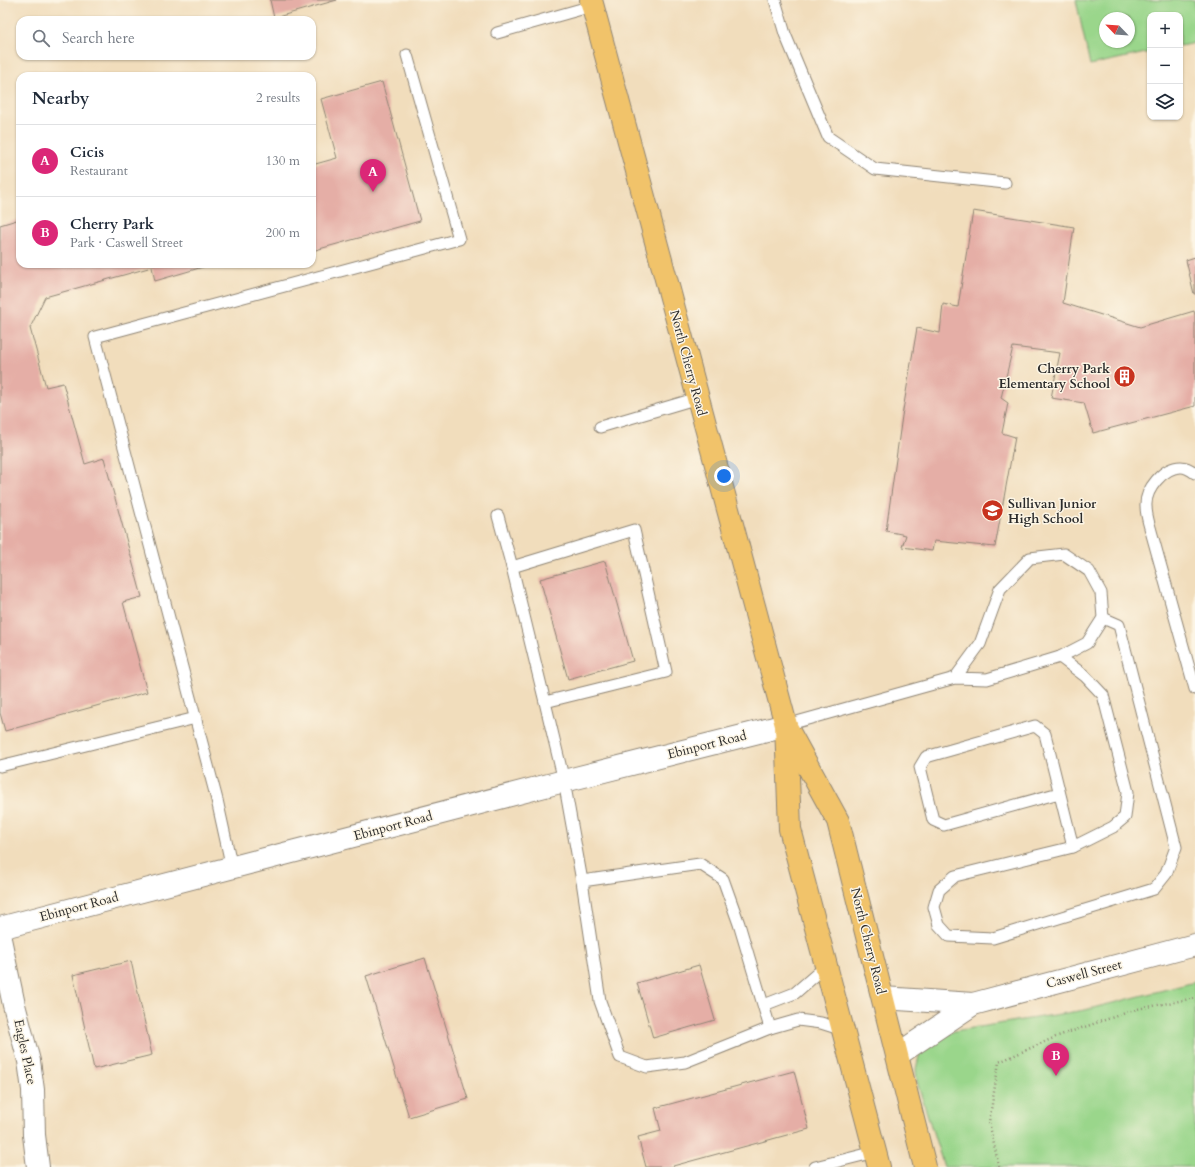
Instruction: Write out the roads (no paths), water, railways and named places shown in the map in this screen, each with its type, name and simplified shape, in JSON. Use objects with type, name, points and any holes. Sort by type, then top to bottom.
[{"type":"main road","name":"North Cherry Road","points":[[592,3],[786,725],[790,829],[877,1160]]},
{"type":"main road","name":"North Cherry Road","points":[[786,725],[838,821],[925,1167]]},
{"type":"street","name":"Ebinport Road","points":[[0,928],[564,781],[786,725]]},
{"type":"street","name":"Eagles Place","points":[[0,939],[14,1005],[29,1061],[33,1090],[34,1135],[38,1167]]},
{"type":"street","name":"Caswell Street","points":[[883,998],[973,1004],[1195,945]]},
{"type":"street","name":"Caswell Street","points":[[897,1055],[973,1004]]},
{"type":"lane","points":[[775,0],[785,34],[828,137],[874,169],[1005,183]]},
{"type":"lane","points":[[497,33],[592,3]]},
{"type":"lane","points":[[232,868],[217,800],[196,718],[95,337],[459,239],[407,56]]},
{"type":"lane","points":[[600,427],[698,398]]},
{"type":"lane","points":[[1195,473],[1182,466],[1171,469],[1154,482],[1148,494],[1146,506],[1150,531],[1195,687]]},
{"type":"lane","points":[[498,516],[512,567],[564,781],[582,881],[600,1001],[620,1057],[647,1067],[685,1062],[770,1028],[798,1020],[821,1023],[843,1030]]},
{"type":"lane","points":[[512,567],[634,530],[666,672],[545,702]]},
{"type":"lane","points":[[786,725],[955,678],[987,679],[1060,657],[1087,643],[1103,618],[1101,593],[1089,571],[1064,554],[1030,558],[1000,589],[980,644],[955,678]]},
{"type":"lane","points":[[1060,657],[1085,676],[1103,695],[1128,792],[1125,817],[1114,827],[1073,847],[956,876],[939,890],[934,907],[939,925],[949,936],[993,938],[1154,889],[1166,874],[1176,847],[1120,625],[1103,618]]},
{"type":"lane","points":[[0,766],[196,718]]},
{"type":"lane","points":[[1059,793],[944,825],[933,820],[920,767],[926,757],[1035,726],[1045,734],[1073,847]]},
{"type":"lane","points":[[582,881],[700,864],[723,879],[739,924],[770,1028]]},
{"type":"lane","points":[[764,1005],[795,993],[826,966]]},
{"type":"lane","points":[[818,1167],[877,1160]]},
{"type":"place","name":"Cicis","points":[[373,192]]},
{"type":"place","name":"Cherry Park Elementary School","points":[[1125,376]]},
{"type":"place","name":"Sullivan Junior High School","points":[[992,511]]},
{"type":"place","name":"Cherry Park","points":[[1056,1076]]}]
